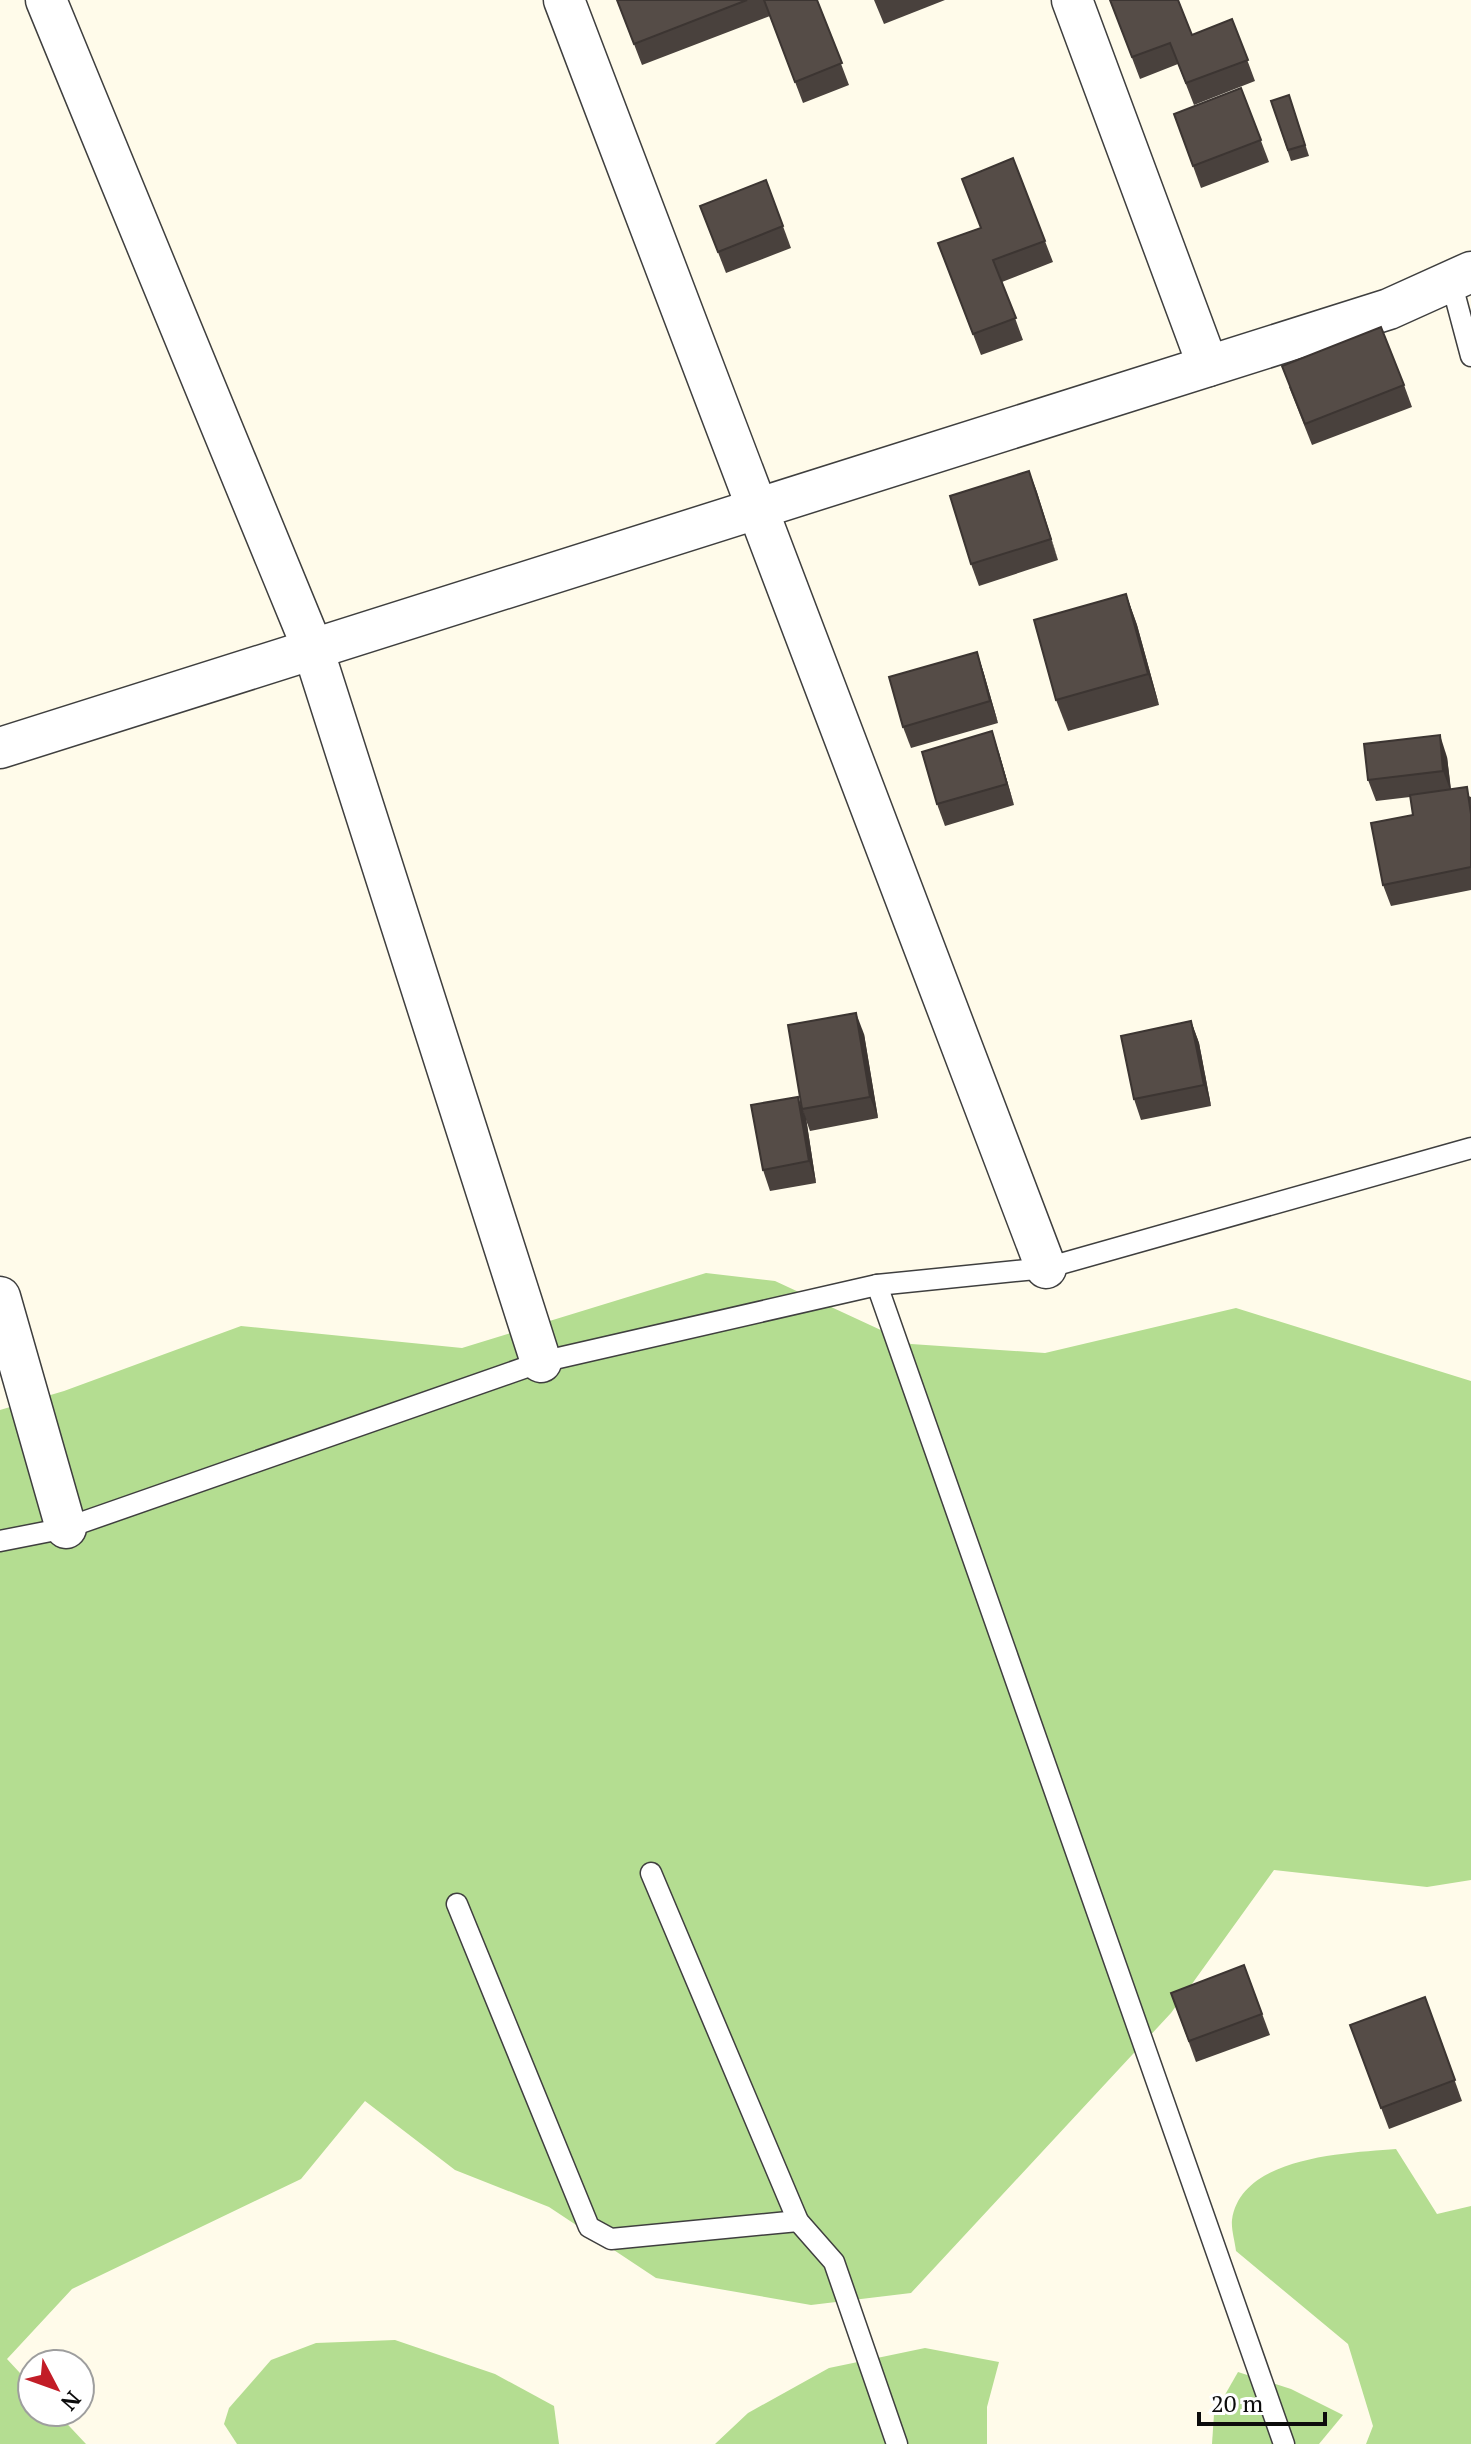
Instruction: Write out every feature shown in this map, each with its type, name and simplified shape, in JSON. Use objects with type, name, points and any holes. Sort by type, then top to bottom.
[{"type":"street","points":[[46,0],[313,649],[541,1362]]},
{"type":"street","points":[[564,0],[1046,1268]]},
{"type":"street","points":[[1072,0],[1208,366]]},
{"type":"street","points":[[0,748],[1389,309],[1461,276]]},
{"type":"street","points":[[0,1297],[66,1528]]},
{"type":"lane","points":[[1461,276],[1471,356]]},
{"type":"lane","points":[[0,1541],[66,1528],[541,1362],[877,1285],[1046,1268],[1471,1148]]},
{"type":"lane","points":[[877,1285],[1284,2444]]},
{"type":"lane","points":[[651,1873],[798,2221],[834,2262],[897,2444]]},
{"type":"lane","points":[[457,1904],[589,2227],[611,2239],[798,2221]]},
{"type":"green space","points":[[706,1273],[775,1281],[911,1344],[1045,1353],[1236,1308],[1471,1381],[1471,1880],[1427,1887],[1274,1870],[1171,2013],[911,2293],[811,2305],[656,2278],[549,2207],[455,2170],[365,2101],[301,2179],[72,2289],[7,2359],[16,2369],[16,2428],[71,2428],[86,2444],[0,2444],[0,1410],[64,1391],[241,1326],[462,1348]]},
{"type":"green space","points":[[1396,2149],[1437,2214],[1471,2206],[1471,2444],[1366,2444],[1373,2426],[1348,2344],[1236,2251],[1232,2220],[1240,2199],[1255,2182],[1275,2170],[1299,2162],[1325,2156]]},
{"type":"green space","points":[[395,2340],[495,2374],[554,2406],[559,2444],[237,2444],[224,2424],[229,2408],[271,2360],[316,2343]]},
{"type":"green space","points":[[925,2348],[999,2362],[987,2407],[987,2444],[715,2444],[748,2413],[829,2368]]},
{"type":"green space","points":[[1238,2372],[1291,2389],[1343,2415],[1319,2444],[1212,2444],[1214,2414]]},
{"type":"building","points":[[617,0],[747,0],[634,44]]},
{"type":"building","points":[[764,0],[817,0],[842,63],[795,82]]},
{"type":"building","points":[[1110,0],[1178,0],[1192,35],[1232,19],[1248,60],[1186,83],[1170,43],[1132,57]]},
{"type":"building","points":[[1241,88],[1261,140],[1193,166],[1174,114]]},
{"type":"building","points":[[1289,95],[1305,145],[1288,150],[1271,101]]},
{"type":"building","points":[[1013,158],[1045,241],[993,260],[1016,318],[973,334],[938,243],[981,228],[962,179]]},
{"type":"building","points":[[766,180],[783,226],[718,252],[700,206]]},
{"type":"building","points":[[1381,327],[1404,385],[1305,424],[1282,366]]},
{"type":"building","points":[[1029,471],[1051,539],[971,564],[950,496]]},
{"type":"building","points":[[1126,594],[1148,674],[1056,700],[1034,620]]},
{"type":"building","points":[[977,652],[990,701],[903,727],[889,677]]},
{"type":"building","points":[[992,731],[1007,784],[937,804],[922,752]]},
{"type":"building","points":[[1440,735],[1443,771],[1368,780],[1364,744]]},
{"type":"building","points":[[1467,787],[1471,814],[1471,867],[1383,885],[1371,823],[1413,815],[1410,795]]},
{"type":"building","points":[[856,1013],[870,1097],[802,1109],[788,1025]]},
{"type":"building","points":[[1191,1021],[1204,1085],[1134,1099],[1121,1036]]},
{"type":"building","points":[[798,1097],[809,1161],[763,1170],[751,1105]]},
{"type":"building","points":[[1244,1965],[1262,2014],[1189,2041],[1171,1993]]},
{"type":"building","points":[[1425,1997],[1455,2080],[1381,2108],[1350,2025]]}]
